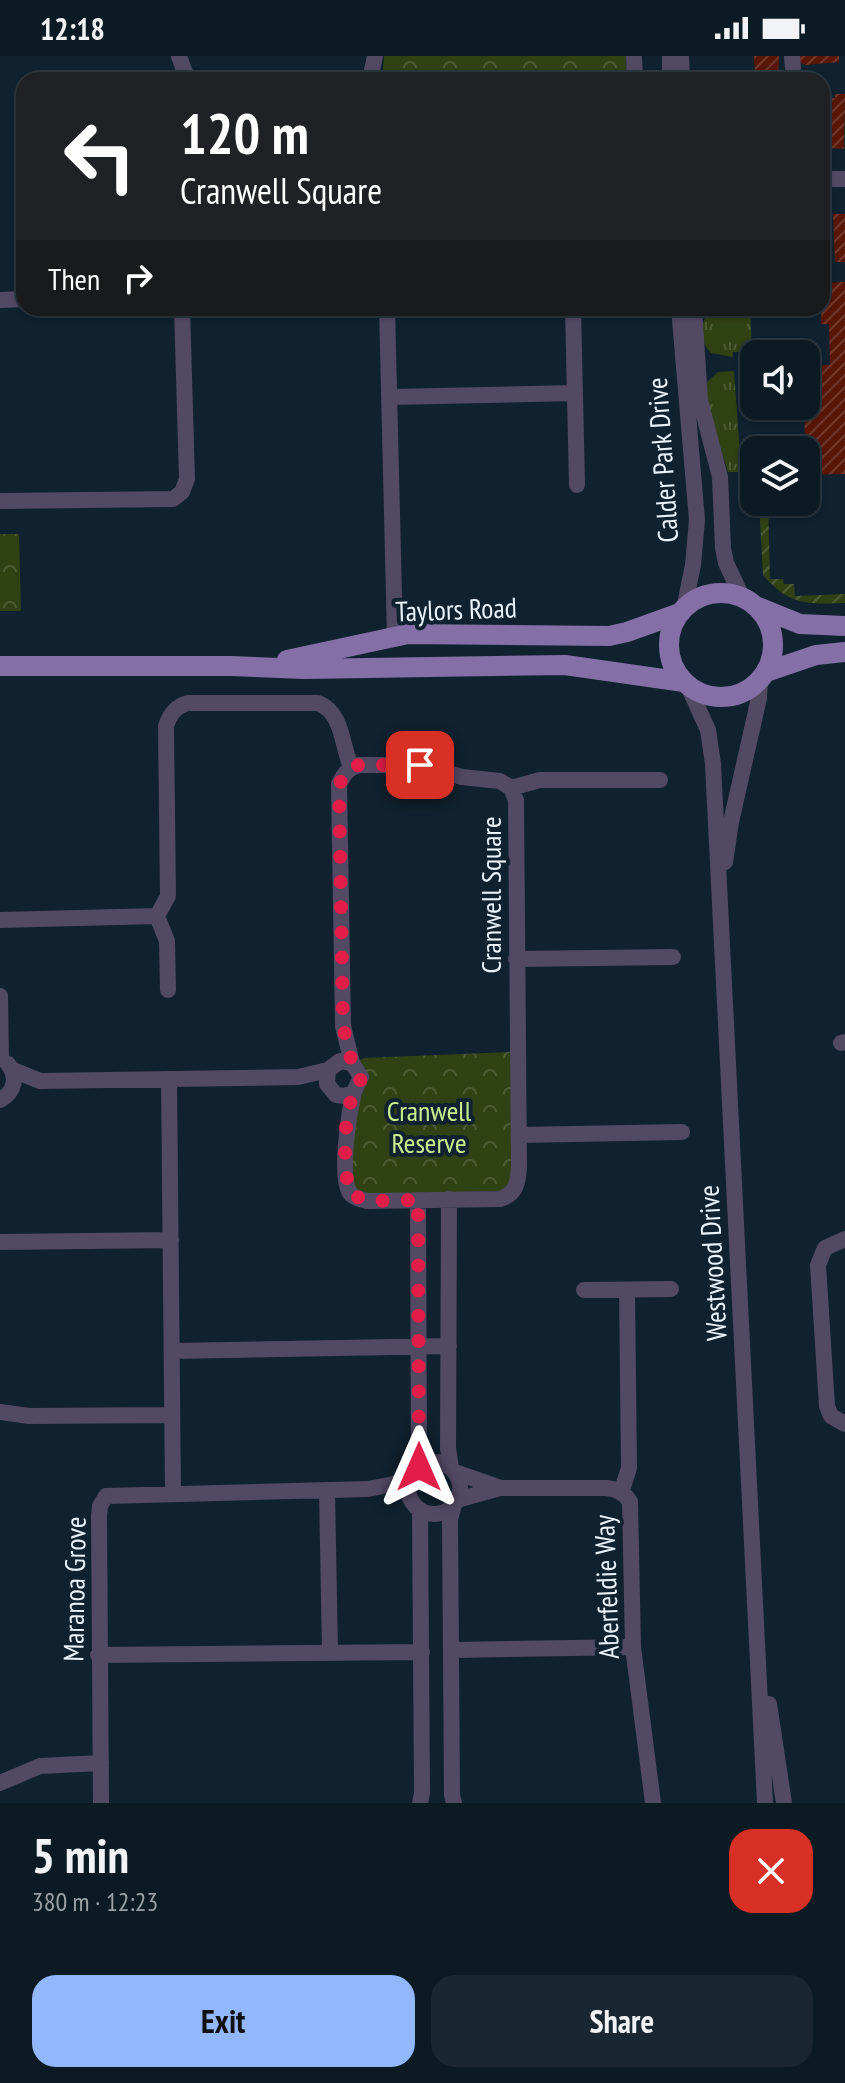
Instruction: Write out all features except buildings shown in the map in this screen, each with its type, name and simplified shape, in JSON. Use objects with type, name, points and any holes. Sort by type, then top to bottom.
[{"type":"main road","points":[[748,601],[763,614],[773,636],[771,661],[763,676],[748,690],[719,698],[703,695],[686,685],[676,672],[668,648],[673,624],[682,611],[705,596],[730,594],[748,601],[800,624],[845,626]]},
{"type":"main road","name":"Taylors Road","points":[[231,666],[299,658],[395,637],[434,634],[609,636],[682,611]]},
{"type":"main road","points":[[395,637],[396,668]]},
{"type":"main road","points":[[763,676],[816,655],[845,652]]},
{"type":"main road","name":"Taylors Road","points":[[0,666],[304,669],[565,665],[686,685]]},
{"type":"street","points":[[0,501],[173,499],[182,492],[187,479],[182,316]]},
{"type":"street","points":[[387,316],[395,637]]},
{"type":"street","points":[[573,316],[577,485]]},
{"type":"street","name":"Calder Park Drive","points":[[681,316],[690,365],[720,477],[726,563],[748,601]]},
{"type":"street","name":"Calder Park Drive","points":[[682,611],[693,565],[697,520],[690,365],[693,316]]},
{"type":"street","points":[[390,397],[575,393]]},
{"type":"street","name":"Westwood Drive","points":[[720,904],[731,822],[763,676]]},
{"type":"street","name":"Westwood Drive","points":[[686,685],[708,730],[711,745],[765,1803]]},
{"type":"street","points":[[157,916],[168,896],[166,726],[169,716],[180,705],[188,703],[318,703],[334,711],[343,749],[351,767],[339,784],[343,1026],[352,1063],[361,1077],[354,1092],[345,1096],[298,1077]]},
{"type":"street","name":"Cranwell Square","points":[[351,767],[367,764],[420,765],[462,777],[500,781],[511,788],[516,800],[518,1182],[508,1196],[500,1199],[367,1201],[350,1194],[346,1124],[354,1092]]},
{"type":"street","points":[[511,788],[540,780],[660,780]]},
{"type":"street","points":[[0,920],[157,916]]},
{"type":"street","points":[[157,916],[167,941],[168,990]]},
{"type":"street","points":[[516,959],[673,957]]},
{"type":"street","points":[[0,996],[5,1063],[15,1081],[6,1095]]},
{"type":"street","points":[[332,1092],[326,1079],[343,1026]]},
{"type":"street","points":[[5,1063],[40,1081]]},
{"type":"street","points":[[6,1095],[40,1081],[298,1077],[352,1063]]},
{"type":"street","points":[[169,1079],[173,1493]]},
{"type":"street","name":"Cranwell Square","points":[[332,1092],[346,1124]]},
{"type":"street","points":[[519,1135],[682,1132]]},
{"type":"street","points":[[449,1199],[448,1448],[460,1486],[450,1519],[454,1803]]},
{"type":"street","points":[[418,1200],[416,1471],[408,1490],[417,1507],[422,1652],[420,1803]]},
{"type":"street","points":[[845,1239],[825,1248],[818,1265],[827,1406],[831,1416],[845,1424]]},
{"type":"street","points":[[0,1242],[171,1240]]},
{"type":"street","points":[[584,1290],[671,1289]]},
{"type":"street","points":[[621,1493],[629,1468],[627,1290]]},
{"type":"street","points":[[172,1351],[449,1346]]},
{"type":"street","points":[[0,1412],[29,1416],[172,1415]]},
{"type":"street","points":[[416,1471],[435,1462],[453,1470]]},
{"type":"street","name":"Aberfeldie Way","points":[[453,1470],[501,1488]]},
{"type":"street","name":"Maranoa Grove","points":[[101,1803],[98,1655],[100,1506],[106,1496],[368,1489],[394,1484],[416,1471]]},
{"type":"street","name":"Aberfeldie Way","points":[[455,1502],[501,1488],[606,1488],[621,1493],[630,1502],[633,1647],[653,1803]]},
{"type":"street","name":"Maranoa Grove","points":[[368,1489],[417,1507]]},
{"type":"street","points":[[327,1490],[330,1653]]},
{"type":"street","points":[[417,1507],[441,1513],[455,1502]]},
{"type":"street","name":"Westwood Drive","points":[[757,1619],[784,1803]]},
{"type":"street","points":[[452,1650],[633,1647]]},
{"type":"street","points":[[98,1655],[422,1652]]},
{"type":"street","points":[[0,1783],[40,1766],[101,1763]]},
{"type":"street","points":[[428,1803],[447,1803]]},
{"type":"green space","points":[[384,56],[626,56],[627,72],[383,72]]},
{"type":"green space","points":[[706,316],[750,316],[751,340],[740,340],[740,352],[733,352],[733,357],[711,353],[702,332]]},
{"type":"green space","points":[[734,371],[740,454],[738,472],[728,472],[707,406],[706,383],[718,372]]},
{"type":"green space","points":[[760,516],[768,516],[770,579],[783,579],[784,584],[794,584],[795,596],[845,594],[845,603],[809,603],[791,598],[763,575]]},
{"type":"green space","points":[[0,534],[19,534],[21,611],[0,611]]},
{"type":"green space","name":"Cranwell Reserve","points":[[511,1052],[513,1177],[507,1191],[359,1194],[353,1183],[353,1113],[367,1078],[357,1062],[364,1058]]},
{"type":"route","points":[[419,1467],[418,1200],[367,1201],[350,1194],[347,1182],[346,1124],[361,1077],[352,1063],[343,1026],[339,784],[351,767],[359,765],[420,765]]}]
